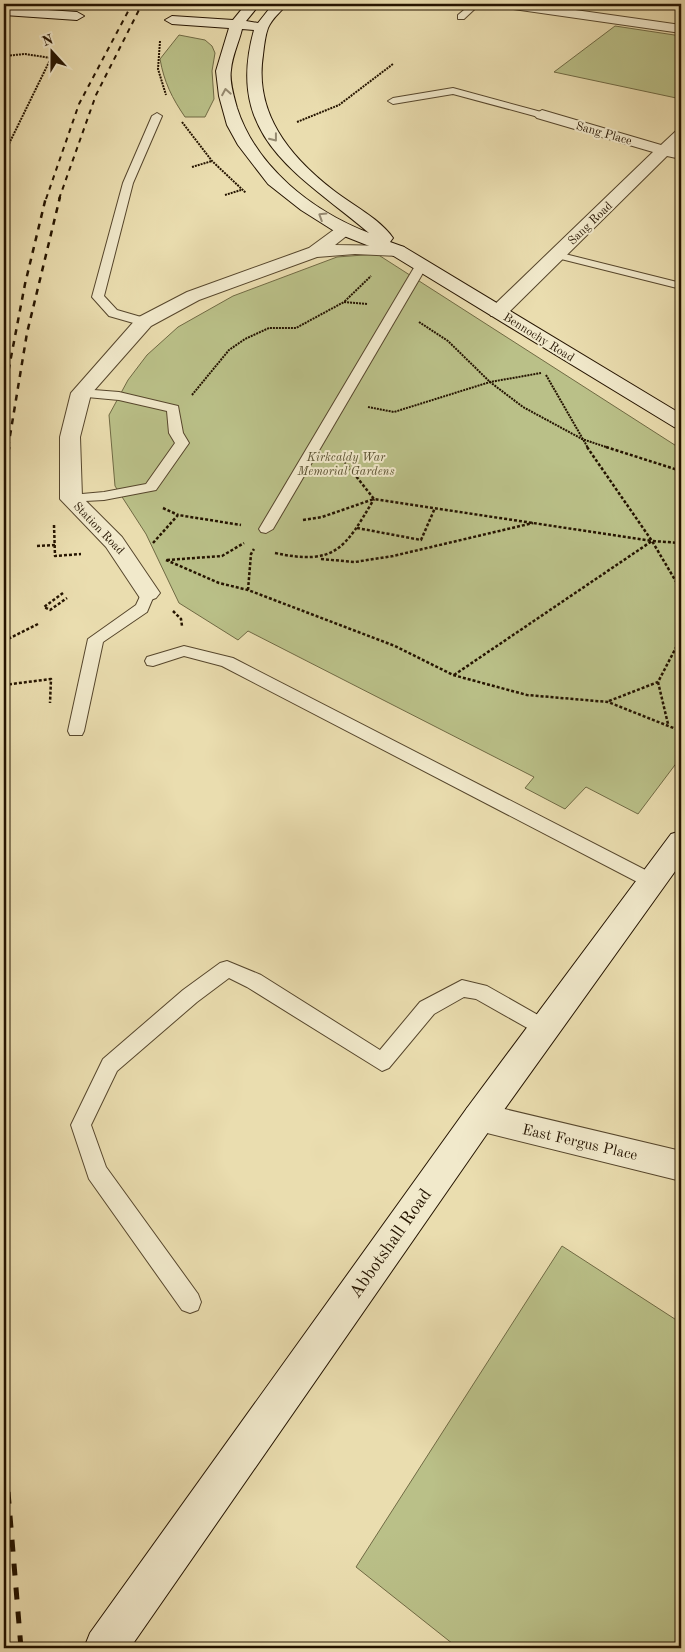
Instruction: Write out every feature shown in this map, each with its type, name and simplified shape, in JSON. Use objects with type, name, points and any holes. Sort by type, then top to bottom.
[{"type":"main road","name":"Bennochy Road","points":[[253,4],[237,24],[223,71],[226,96],[235,125],[246,145],[274,181],[307,206],[345,230],[398,251]]},
{"type":"main road","name":"Bennochy Road","points":[[280,4],[262,26],[254,60],[252,80],[254,98],[267,128],[312,181],[370,224],[398,251],[421,266],[679,419]]},
{"type":"main road","points":[[507,4],[681,29]]},
{"type":"main road","points":[[4,12],[77,16]]},
{"type":"main road","points":[[176,21],[262,26]]},
{"type":"main road","name":"Sang Place","points":[[542,115],[674,153]]},
{"type":"main road","name":"Sang Road","points":[[498,312],[557,255],[674,153],[681,134]]},
{"type":"main road","name":"Station Road","points":[[315,252],[345,230]]},
{"type":"main road","name":"Station Road","points":[[148,593],[126,556],[91,515],[71,499],[70,437],[81,392],[144,322],[192,296],[315,252],[355,249],[398,251]]},
{"type":"main road","name":"Abbotshall Road","points":[[104,1648],[480,1118],[681,842]]},
{"type":"main road","name":"East Fergus Place","points":[[480,1118],[681,1166]]},
{"type":"lane","points":[[461,17],[476,4]]},
{"type":"lane","points":[[393,101],[453,91],[542,115]]},
{"type":"lane","points":[[144,322],[113,313],[98,298],[128,183],[157,116]]},
{"type":"lane","points":[[557,255],[681,286]]},
{"type":"lane","points":[[266,529],[421,266]]},
{"type":"lane","points":[[71,499],[104,496],[151,487],[182,443],[176,433],[173,409],[119,396],[81,392]]},
{"type":"lane","points":[[76,731],[96,639],[142,608],[148,593]]},
{"type":"lane","points":[[154,661],[184,651],[227,662],[653,882]]},
{"type":"lane","points":[[190,1302],[97,1172],[81,1125],[110,1065],[208,981],[227,969],[254,980],[382,1062],[427,1008],[462,988],[480,992],[544,1029]]},
{"type":"path","points":[[168,101],[158,76],[156,56],[161,36],[176,21]]},
{"type":"path","points":[[4,56],[25,54],[51,58],[4,154]]},
{"type":"path","points":[[267,128],[298,121],[339,105],[393,64]]},
{"type":"path","points":[[180,119],[212,161],[240,190],[225,195]]},
{"type":"path","points":[[192,167],[212,161]]},
{"type":"path","points":[[173,409],[194,393],[229,350],[245,339],[269,328],[296,328],[344,302],[398,251]]},
{"type":"path","points":[[344,302],[396,307],[448,341],[490,382],[523,408],[582,439],[681,472]]},
{"type":"path","points":[[394,412],[490,382],[544,372],[582,439],[652,541],[681,590]]},
{"type":"path","points":[[350,466],[374,498]]},
{"type":"path","points":[[321,559],[347,544],[374,498]]},
{"type":"path","points":[[322,517],[374,498],[652,541],[681,543]]},
{"type":"path","points":[[357,528],[421,540],[435,508]]},
{"type":"path","points":[[156,540],[178,515],[266,529]]},
{"type":"path","points":[[266,529],[274,552],[296,559],[355,562],[393,556],[536,523]]},
{"type":"path","points":[[248,590],[251,554],[266,529]]},
{"type":"path","points":[[266,529],[222,556],[165,560],[219,583],[248,590],[395,646],[453,675],[528,695],[608,702],[668,724],[681,731]]},
{"type":"path","points":[[453,675],[652,541]]},
{"type":"path","points":[[37,546],[55,544]]},
{"type":"path","points":[[63,593],[44,607],[50,610],[67,598]]},
{"type":"path","points":[[148,593],[182,619],[184,651]]},
{"type":"path","points":[[4,641],[38,624]]},
{"type":"path","points":[[608,702],[658,682],[681,638],[681,632]]},
{"type":"path","points":[[4,685],[51,679],[50,704],[57,704]]},
{"type":"path","points":[[658,682],[668,724]]},
{"type":"green space","points":[[615,26],[681,36],[681,99],[554,72]]},
{"type":"green space","points":[[179,35],[205,40],[212,46],[215,53],[212,71],[214,99],[205,117],[185,117],[166,82],[160,59]]},
{"type":"green space","name":"Kirkcaldy War Memorial Gardens","points":[[377,254],[681,449],[681,757],[638,814],[586,787],[565,809],[525,788],[534,777],[248,631],[238,640],[179,603],[146,534],[115,486],[109,415],[128,380],[147,355],[178,327],[233,296],[337,257]]},
{"type":"green space","points":[[562,1246],[681,1323],[681,1648],[458,1648],[356,1567]]},
{"type":"railway","points":[[46,199],[79,104],[132,4]]},
{"type":"railway","points":[[59,199],[96,95],[142,4]]},
{"type":"railway","points":[[4,394],[25,284],[46,197]]},
{"type":"railway","points":[[8,448],[27,333],[60,197]]},
{"type":"railway","points":[[4,481],[9,447]]},
{"type":"railway","points":[[4,1444],[21,1648]]}]
